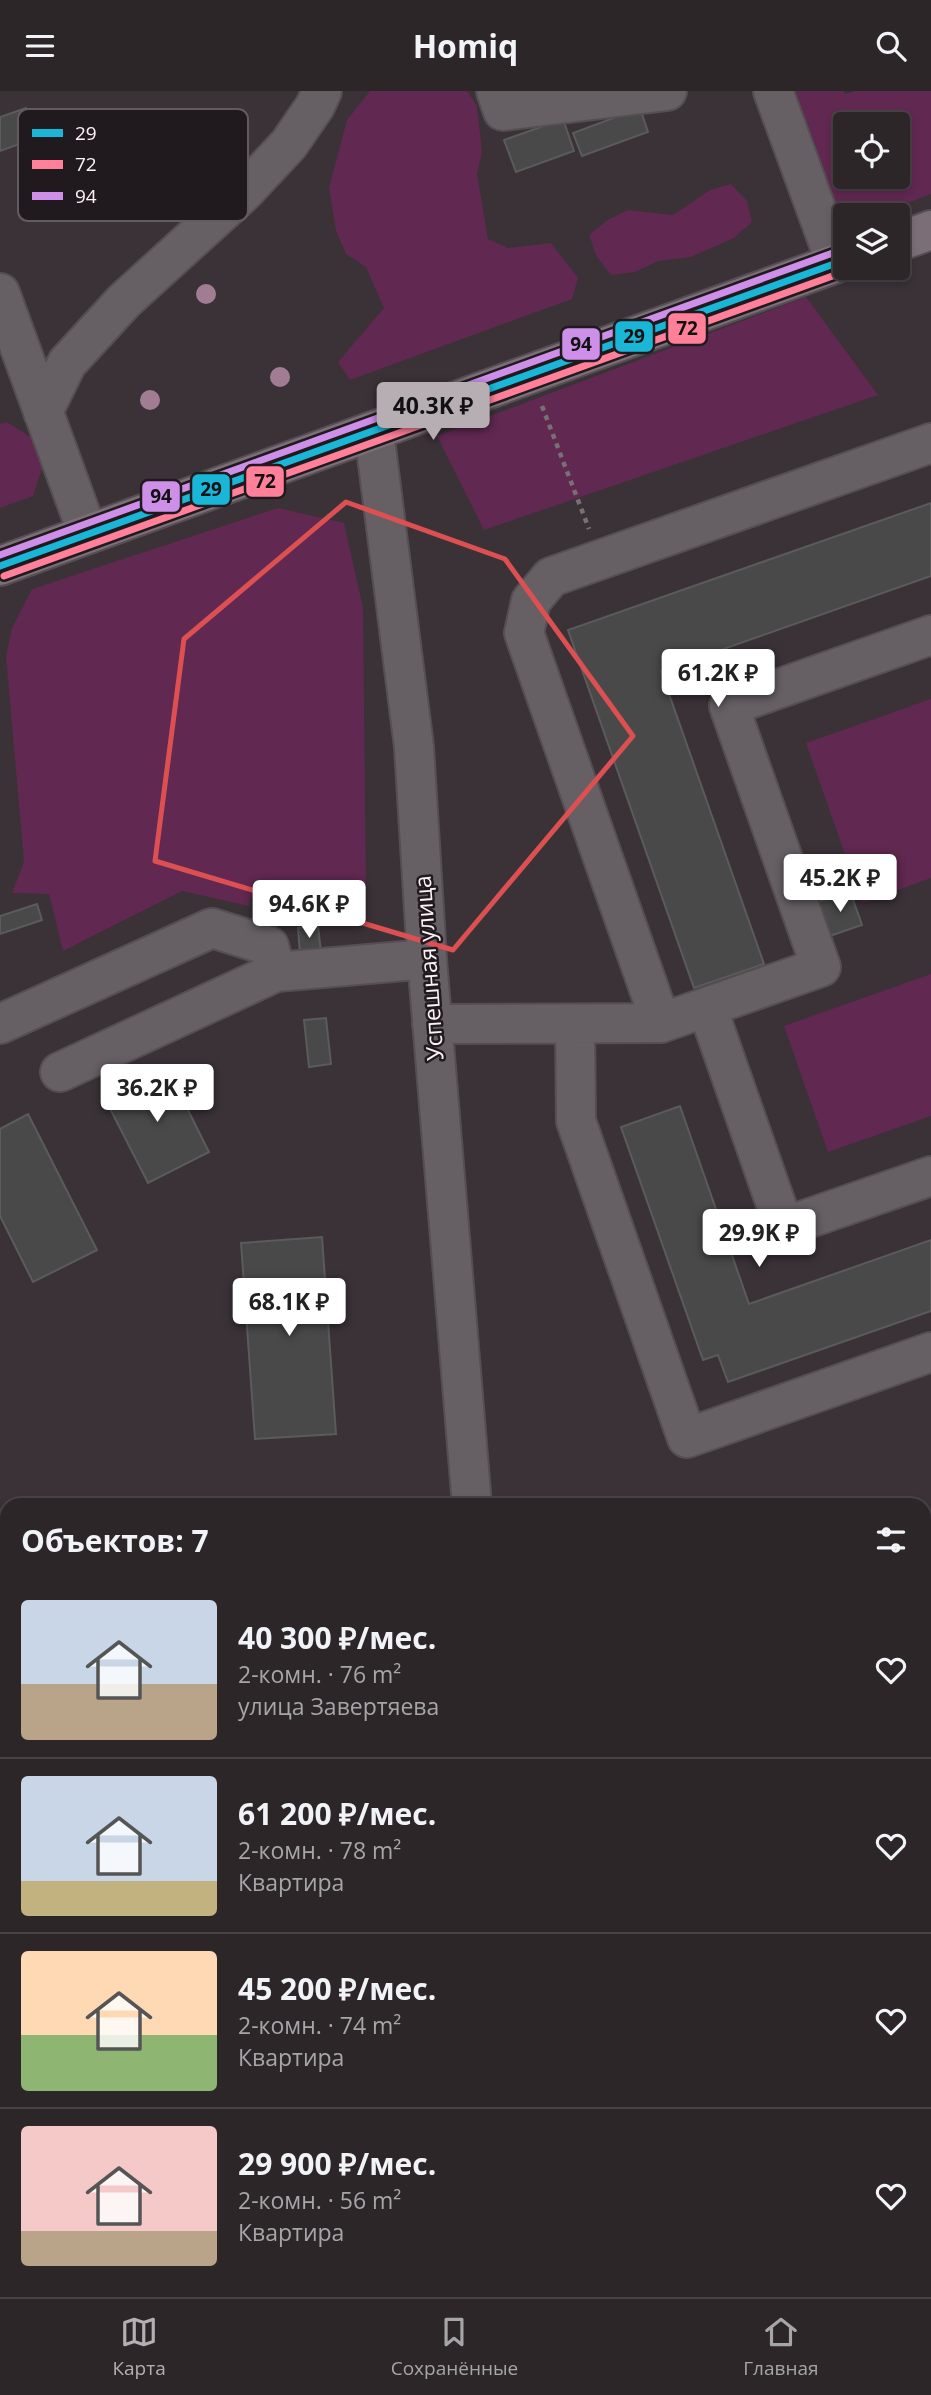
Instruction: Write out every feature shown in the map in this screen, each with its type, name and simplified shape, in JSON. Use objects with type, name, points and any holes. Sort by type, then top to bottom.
[{"type":"main road","points":[[0,566],[833,265]]},
{"type":"street","points":[[248,188],[289,144],[316,106],[322,91]]},
{"type":"street","points":[[496,91],[503,111],[667,91]]},
{"type":"street","points":[[774,91],[833,242]]},
{"type":"street","points":[[43,412],[67,363],[124,300],[212,221]]},
{"type":"street","points":[[0,293],[88,534]]},
{"type":"street","name":"Успешная улица","points":[[374,432],[414,747],[427,959],[471,1498]]},
{"type":"street","points":[[661,1023],[524,633],[531,601],[551,576],[931,443]]},
{"type":"street","points":[[432,1024],[661,1023],[821,967],[729,706],[931,635]]},
{"type":"street","points":[[0,1024],[212,928],[269,946],[276,972]]},
{"type":"street","points":[[60,1072],[276,972],[427,959]]},
{"type":"street","points":[[707,1007],[784,1227],[931,1176]]},
{"type":"street","points":[[575,1024],[576,1121],[687,1438],[931,1352]]},
{"type":"path","points":[[541,404],[601,559]]},
{"type":"highlighted area","points":[[346,502],[505,559],[633,736],[453,950],[155,861],[184,639]]},
{"type":"shaded area","points":[[370,91],[467,91],[477,106],[482,152],[477,174],[488,239],[508,248],[551,243],[578,278],[572,299],[350,380],[338,362],[384,308],[366,267],[346,254],[336,231],[329,188],[347,120]]},
{"type":"shaded area","points":[[787,91],[844,91],[845,94],[855,91],[931,91],[931,194],[907,203],[833,203],[833,215]]},
{"type":"shaded area","points":[[731,184],[747,201],[752,222],[734,238],[691,257],[658,261],[635,272],[611,275],[597,257],[589,235],[609,219],[628,210],[673,215],[710,190]]},
{"type":"shaded area","points":[[806,297],[878,395],[484,530],[437,436]]},
{"type":"shaded area","points":[[7,422],[32,438],[43,465],[33,496],[0,508],[0,424]]},
{"type":"shaded area","points":[[278,508],[344,523],[363,608],[366,895],[341,918],[276,923],[250,896],[249,906],[182,891],[63,951],[49,894],[12,893],[24,862],[6,656],[12,628],[32,589]]},
{"type":"shaded area","points":[[931,699],[931,878],[862,903],[806,743]]},
{"type":"shaded area","points":[[931,974],[931,1116],[828,1152],[784,1026]]},
{"type":"building","points":[[640,108],[648,132],[582,156],[573,133]]},
{"type":"building","points":[[18,111],[18,144],[0,151],[0,117]]},
{"type":"building","points":[[563,119],[574,151],[516,172],[504,140]]},
{"type":"building","points":[[931,503],[931,576],[661,671],[764,964],[694,988],[568,630]]},
{"type":"building","points":[[850,891],[862,925],[830,936],[818,902]]},
{"type":"building","points":[[37,904],[42,920],[0,934],[0,916]]},
{"type":"building","points":[[318,926],[321,952],[300,954],[298,928]]},
{"type":"building","points":[[326,1018],[331,1064],[309,1067],[304,1020]]},
{"type":"building","points":[[166,1066],[209,1152],[148,1183],[104,1097]]},
{"type":"building","points":[[680,1106],[749,1304],[931,1240],[931,1311],[728,1382],[718,1355],[703,1360],[621,1127]]},
{"type":"building","points":[[28,1114],[97,1250],[33,1282],[0,1216],[0,1129]]},
{"type":"building","points":[[322,1237],[336,1434],[255,1439],[241,1243]]},
{"type":"transit line","name":"94","points":[[0,555],[833,253]]},
{"type":"transit line","name":"29","points":[[0,566],[833,264]]},
{"type":"transit line","name":"72","points":[[4,576],[833,276]]}]
